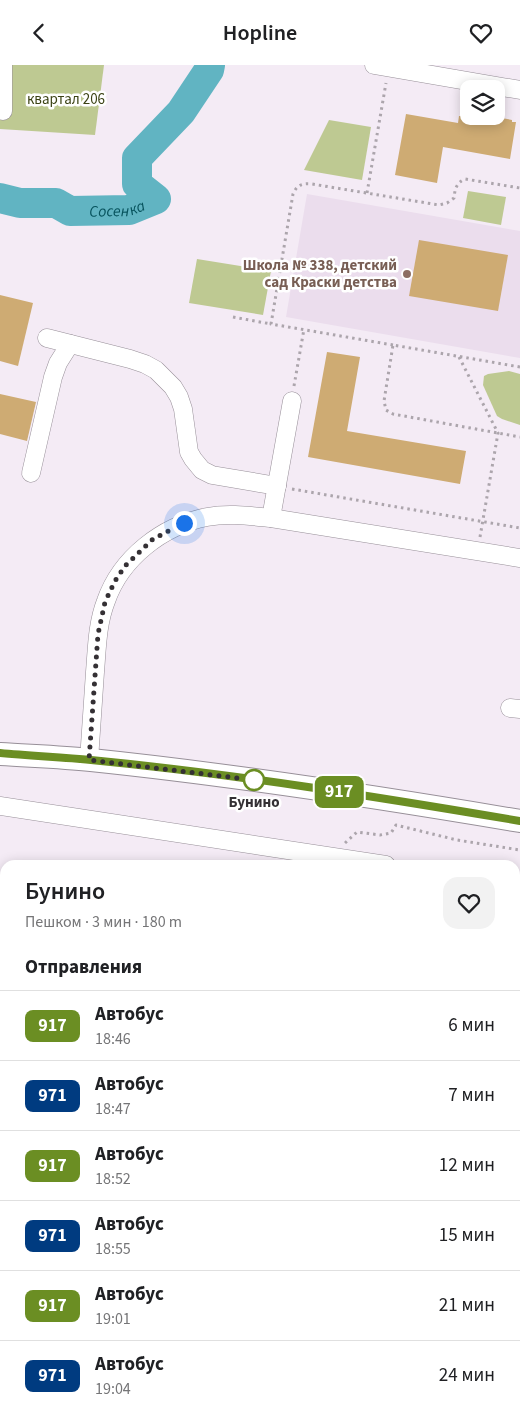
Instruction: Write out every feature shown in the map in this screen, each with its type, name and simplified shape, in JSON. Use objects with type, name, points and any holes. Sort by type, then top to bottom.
[{"type":"main road","points":[[0,753],[166,768],[399,801],[520,821]]},
{"type":"street","points":[[3,65],[3,111]]},
{"type":"street","points":[[381,66],[520,90]]},
{"type":"street","points":[[47,338],[145,363],[156,370],[173,387],[179,397],[183,409],[189,451],[202,470],[212,475],[277,487]]},
{"type":"street","points":[[31,473],[53,377],[58,363],[70,344]]},
{"type":"street","points":[[271,518],[292,401]]},
{"type":"street","points":[[89,760],[98,634],[105,602],[125,566],[153,539],[184,523],[223,515],[271,518],[520,557]]},
{"type":"street","points":[[0,806],[354,860]]},
{"type":"path","points":[[367,193],[381,66]]},
{"type":"path","points":[[271,324],[293,194],[296,188],[304,183],[440,205],[454,198],[458,183],[465,179],[520,188]]},
{"type":"path","points":[[233,317],[520,367]]},
{"type":"path","points":[[292,401],[304,329]]},
{"type":"path","points":[[393,345],[384,401],[384,407],[389,413],[520,437]]},
{"type":"path","points":[[459,356],[498,433],[478,551]]},
{"type":"path","points":[[277,487],[520,528]]},
{"type":"path","points":[[341,858],[344,845],[357,832],[380,835],[391,833],[396,825],[457,840],[520,850]]},
{"type":"shaded area","name":"Школа № 338, детский сад Краски детства","points":[[307,194],[520,231],[520,358],[286,317]]},
{"type":"green space","name":"квартал 206","points":[[0,65],[104,65],[95,135],[0,129]]},
{"type":"green space","points":[[329,120],[371,127],[362,180],[304,170]]},
{"type":"green space","points":[[468,191],[506,197],[501,225],[463,218]]},
{"type":"green space","points":[[197,259],[271,271],[263,315],[189,303]]},
{"type":"green space","points":[[509,371],[520,374],[520,425],[497,416],[483,385],[484,376]]},
{"type":"building","points":[[406,114],[458,123],[460,116],[460,125],[505,125],[505,119],[516,122],[510,159],[443,147],[437,183],[395,175]]},
{"type":"building","points":[[419,240],[508,255],[498,311],[409,296]]},
{"type":"building","points":[[0,295],[33,303],[18,366],[0,361]]},
{"type":"building","points":[[327,352],[360,357],[347,431],[466,451],[460,484],[308,457]]},
{"type":"building","points":[[0,394],[36,402],[27,441],[0,434]]},
{"type":"waterway","name":"Сосенка","points":[[0,198],[20,203],[56,203],[70,211],[129,210],[156,199],[137,184],[137,158],[181,112],[209,70],[210,65]]},
{"type":"bus line","name":"917","points":[[0,753],[166,768],[399,801],[520,821]]},
{"type":"place","name":"Школа № 338, детский сад Краски детства","points":[[407,274]]},
{"type":"place","name":"Бунино","points":[[254,780]]},
{"type":"route","points":[[184,523],[153,539],[125,566],[105,602],[98,634],[89,760],[254,780]]}]
